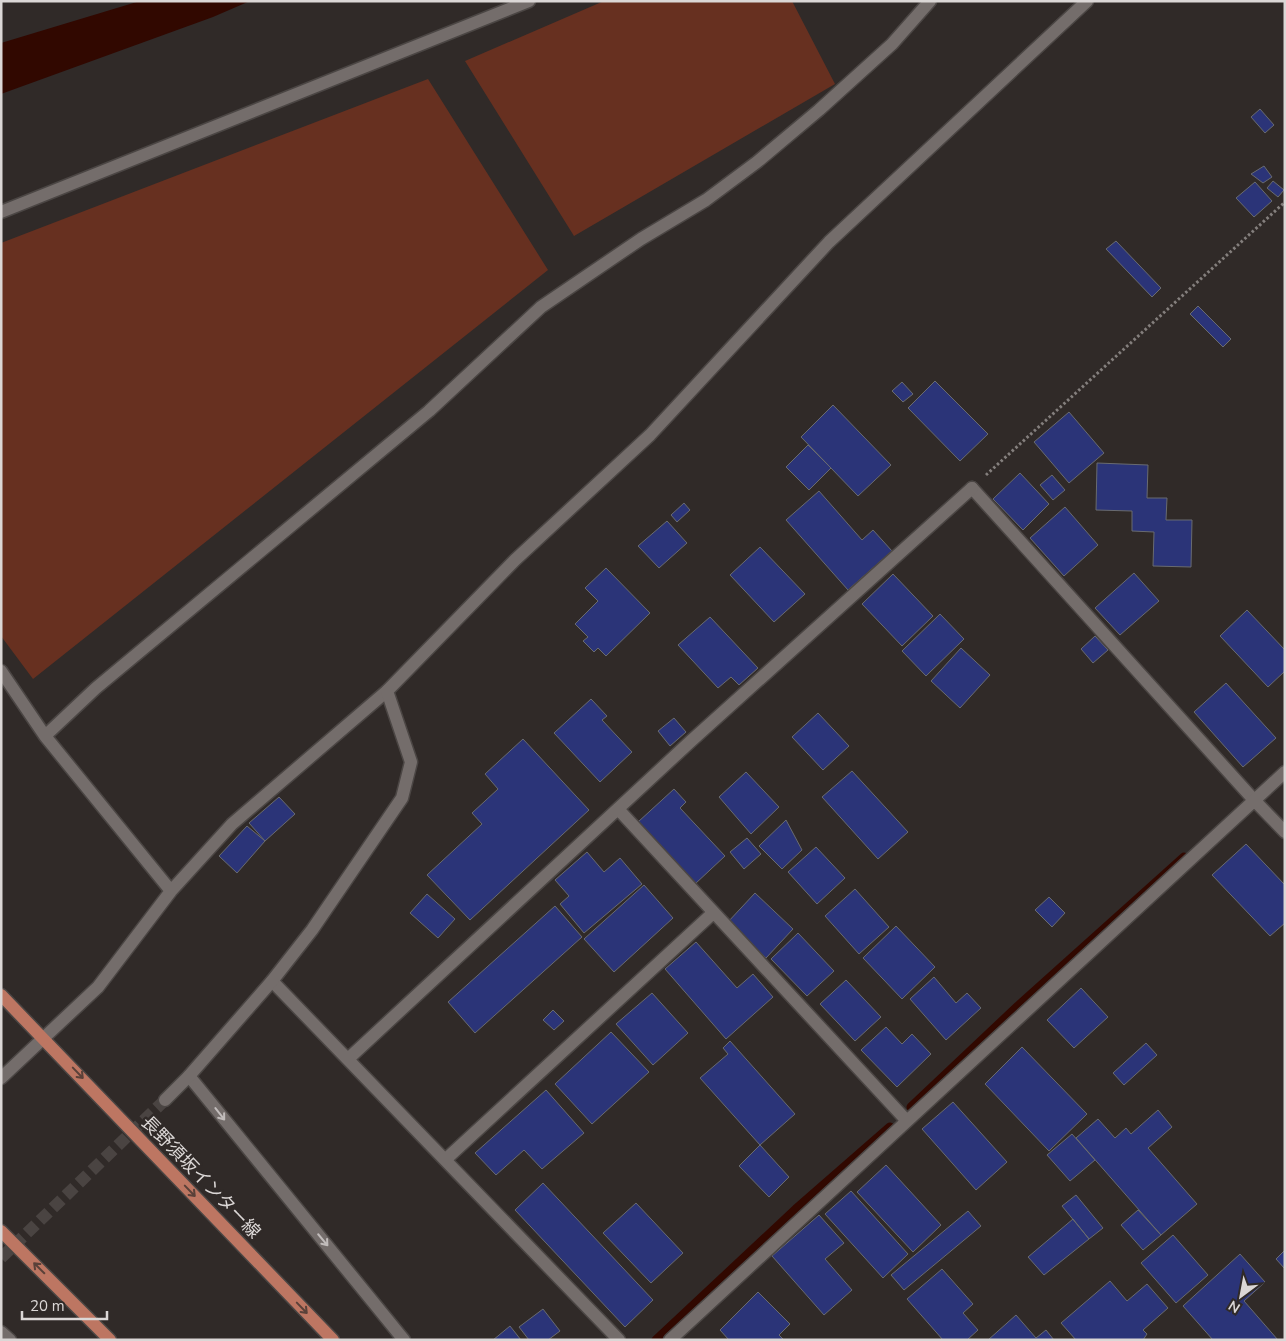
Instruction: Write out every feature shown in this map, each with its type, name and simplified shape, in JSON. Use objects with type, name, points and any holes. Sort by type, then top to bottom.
[{"type":"main road","name":"長野須坂インター線","points":[[1,995],[333,1340]]},
{"type":"main road","points":[[1,1231],[110,1340]]},
{"type":"street","points":[[1,212],[529,1]]},
{"type":"street","points":[[45,736],[103,682],[429,411],[541,307],[641,239],[706,200],[757,162],[819,110],[892,44],[930,1]]},
{"type":"street","points":[[1,1078],[98,987],[171,891],[232,824],[387,691],[515,560],[650,435],[829,242],[1087,1]]},
{"type":"street","points":[[348,1059],[618,809],[972,488],[1285,832]]},
{"type":"street","points":[[1,671],[45,736],[171,891]]},
{"type":"street","points":[[166,1100],[272,981],[312,930],[402,798],[410,762],[387,691]]},
{"type":"street","points":[[670,1340],[1285,772]]},
{"type":"street","points":[[618,809],[907,1121]]},
{"type":"street","points":[[445,1160],[713,913]]},
{"type":"street","points":[[272,981],[619,1340]]},
{"type":"street","points":[[188,1076],[404,1340]]},
{"type":"street","points":[[1,1332],[10,1340]]},
{"type":"path","points":[[972,488],[1285,202]]},
{"type":"shaded area","points":[[140,1],[250,1],[213,17],[1,94],[1,43]]},
{"type":"shaded area","points":[[604,1],[792,1],[835,84],[574,236],[465,61]]},
{"type":"shaded area","points":[[428,79],[548,270],[33,679],[1,636],[1,243]]},
{"type":"building","points":[[1260,109],[1274,125],[1265,133],[1251,117]]},
{"type":"building","points":[[1264,166],[1272,177],[1263,183],[1251,174]]},
{"type":"building","points":[[1273,181],[1284,190],[1278,197],[1267,188]]},
{"type":"building","points":[[1255,182],[1272,201],[1254,217],[1236,198]]},
{"type":"building","points":[[1116,241],[1161,288],[1152,297],[1106,249]]},
{"type":"building","points":[[1198,306],[1231,339],[1223,347],[1190,314]]},
{"type":"building","points":[[935,381],[988,434],[960,461],[908,408]]},
{"type":"building","points":[[902,382],[913,394],[903,402],[892,391]]},
{"type":"building","points":[[833,405],[891,465],[858,496],[801,437]]},
{"type":"building","points":[[1069,412],[1104,453],[1069,483],[1034,442]]},
{"type":"building","points":[[808,445],[831,468],[809,490],[786,467]]},
{"type":"building","points":[[1097,463],[1148,465],[1147,498],[1167,498],[1166,520],[1192,520],[1191,567],[1153,566],[1154,532],[1132,531],[1132,511],[1096,510]]},
{"type":"building","points":[[1020,473],[1049,504],[1023,530],[993,499]]},
{"type":"building","points":[[1052,475],[1065,490],[1053,500],[1040,485]]},
{"type":"building","points":[[819,491],[862,540],[873,530],[892,551],[848,590],[786,520]]},
{"type":"building","points":[[684,503],[690,510],[677,522],[671,515]]},
{"type":"building","points":[[1065,507],[1098,545],[1064,576],[1030,538]]},
{"type":"building","points":[[667,521],[687,543],[659,568],[638,546]]},
{"type":"building","points":[[760,547],[805,594],[774,622],[730,575]]},
{"type":"building","points":[[606,568],[650,613],[606,656],[598,648],[594,652],[583,641],[588,637],[575,624],[598,601],[585,588]]},
{"type":"building","points":[[1134,573],[1159,601],[1120,635],[1095,608]]},
{"type":"building","points":[[893,574],[933,616],[902,646],[862,604]]},
{"type":"building","points":[[1247,610],[1285,650],[1285,671],[1268,687],[1220,636]]},
{"type":"building","points":[[940,614],[964,639],[926,676],[902,651]]},
{"type":"building","points":[[710,617],[758,668],[739,685],[731,677],[718,688],[678,645]]},
{"type":"building","points":[[1095,636],[1108,650],[1093,663],[1081,649]]},
{"type":"building","points":[[961,648],[990,675],[960,708],[931,681]]},
{"type":"building","points":[[1226,683],[1276,738],[1243,767],[1194,712]]},
{"type":"building","points":[[591,699],[607,716],[602,720],[632,752],[600,782],[554,733]]},
{"type":"building","points":[[818,713],[849,746],[823,770],[792,737]]},
{"type":"building","points":[[674,718],[686,732],[670,746],[658,731]]},
{"type":"building","points":[[523,739],[589,810],[470,920],[427,875],[482,824],[472,813],[498,789],[485,774]]},
{"type":"building","points":[[852,771],[908,832],[878,859],[822,797]]},
{"type":"building","points":[[746,772],[779,807],[751,834],[719,797]]},
{"type":"building","points":[[674,789],[686,802],[680,808],[725,856],[695,884],[638,822]]},
{"type":"building","points":[[279,797],[295,814],[265,841],[249,823]]},
{"type":"building","points":[[786,820],[802,850],[782,869],[759,846]]},
{"type":"building","points":[[247,826],[265,841],[237,873],[219,856]]},
{"type":"building","points":[[747,838],[761,854],[744,869],[730,852]]},
{"type":"building","points":[[1246,844],[1285,885],[1285,923],[1270,936],[1212,875]]},
{"type":"building","points":[[816,847],[845,878],[817,904],[788,872]]},
{"type":"building","points":[[587,852],[604,872],[620,858],[642,884],[584,933],[560,904],[569,896],[555,880]]},
{"type":"building","points":[[644,885],[673,918],[614,972],[584,939]]},
{"type":"building","points":[[855,889],[889,927],[859,954],[825,916]]},
{"type":"building","points":[[755,893],[793,929],[766,958],[727,923]]},
{"type":"building","points":[[427,894],[455,919],[438,938],[410,913]]},
{"type":"building","points":[[1049,897],[1065,913],[1052,927],[1035,910]]},
{"type":"building","points":[[555,906],[582,937],[475,1033],[448,1002]]},
{"type":"building","points":[[896,926],[935,967],[902,999],[863,958]]},
{"type":"building","points":[[798,933],[834,971],[807,996],[771,959]]},
{"type":"building","points":[[696,942],[737,988],[753,974],[773,997],[726,1039],[665,969]]},
{"type":"building","points":[[934,977],[956,1003],[967,993],[981,1008],[946,1040],[910,999]]},
{"type":"building","points":[[846,980],[881,1017],[855,1041],[820,1004]]},
{"type":"building","points":[[1081,988],[1108,1017],[1074,1048],[1047,1020]]},
{"type":"building","points":[[652,993],[688,1033],[653,1065],[616,1024]]},
{"type":"building","points":[[553,1010],[564,1021],[554,1030],[543,1020]]},
{"type":"building","points":[[886,1027],[902,1044],[912,1034],[931,1054],[897,1087],[861,1050]]},
{"type":"building","points":[[611,1032],[649,1072],[592,1124],[555,1084]]},
{"type":"building","points":[[730,1041],[795,1114],[760,1145],[700,1078],[728,1054],[723,1048]]},
{"type":"building","points":[[1146,1043],[1157,1055],[1124,1085],[1113,1073]]},
{"type":"building","points":[[1022,1047],[1087,1114],[1049,1151],[985,1084]]},
{"type":"building","points":[[546,1090],[584,1133],[542,1169],[524,1150],[496,1175],[475,1153]]},
{"type":"building","points":[[953,1102],[1007,1162],[976,1190],[922,1129]]},
{"type":"building","points":[[1158,1110],[1172,1127],[1148,1148],[1197,1204],[1161,1235],[1076,1138],[1098,1119],[1115,1138],[1126,1128],[1131,1134]]},
{"type":"building","points":[[1072,1134],[1095,1160],[1070,1181],[1047,1155]]},
{"type":"building","points":[[760,1145],[789,1177],[769,1197],[739,1166]]},
{"type":"building","points":[[886,1165],[941,1225],[913,1252],[857,1192]]},
{"type":"building","points":[[543,1183],[653,1300],[625,1327],[515,1210]]},
{"type":"building","points":[[851,1191],[908,1254],[883,1278],[825,1214]]},
{"type":"building","points":[[1076,1195],[1103,1228],[1089,1239],[1062,1206]]},
{"type":"building","points":[[636,1203],[683,1253],[651,1283],[603,1233]]},
{"type":"building","points":[[1138,1210],[1161,1235],[1143,1250],[1121,1225]]},
{"type":"building","points":[[968,1211],[981,1226],[904,1290],[891,1275]]},
{"type":"building","points":[[819,1215],[844,1243],[825,1259],[852,1290],[824,1315],[772,1256]]},
{"type":"building","points":[[1073,1219],[1089,1239],[1044,1275],[1028,1257]]},
{"type":"building","points":[[1173,1235],[1208,1275],[1176,1303],[1141,1263]]},
{"type":"building","points":[[1285,1250],[1285,1269],[1276,1259]]},
{"type":"building","points":[[1240,1254],[1265,1282],[1244,1301],[1278,1340],[1213,1340],[1183,1306]]},
{"type":"building","points":[[942,1269],[973,1304],[963,1313],[978,1330],[967,1340],[943,1340],[907,1299]]},
{"type":"building","points":[[1110,1281],[1127,1301],[1147,1284],[1168,1308],[1143,1330],[1147,1334],[1143,1340],[1076,1340],[1061,1323]]},
{"type":"building","points":[[758,1292],[790,1324],[779,1335],[784,1340],[729,1340],[720,1330]]},
{"type":"building","points":[[543,1309],[560,1331],[548,1340],[529,1340],[519,1327]]},
{"type":"building","points":[[1016,1315],[1036,1338],[1046,1330],[1054,1340],[988,1340]]},
{"type":"building","points":[[510,1326],[521,1340],[493,1340]]},
{"type":"waterway","points":[[911,1107],[1018,1006],[1184,857]]},
{"type":"waterway","points":[[656,1340],[796,1209],[890,1127]]},
{"type":"tunnel","points":[[1,1258],[165,1100]]}]
